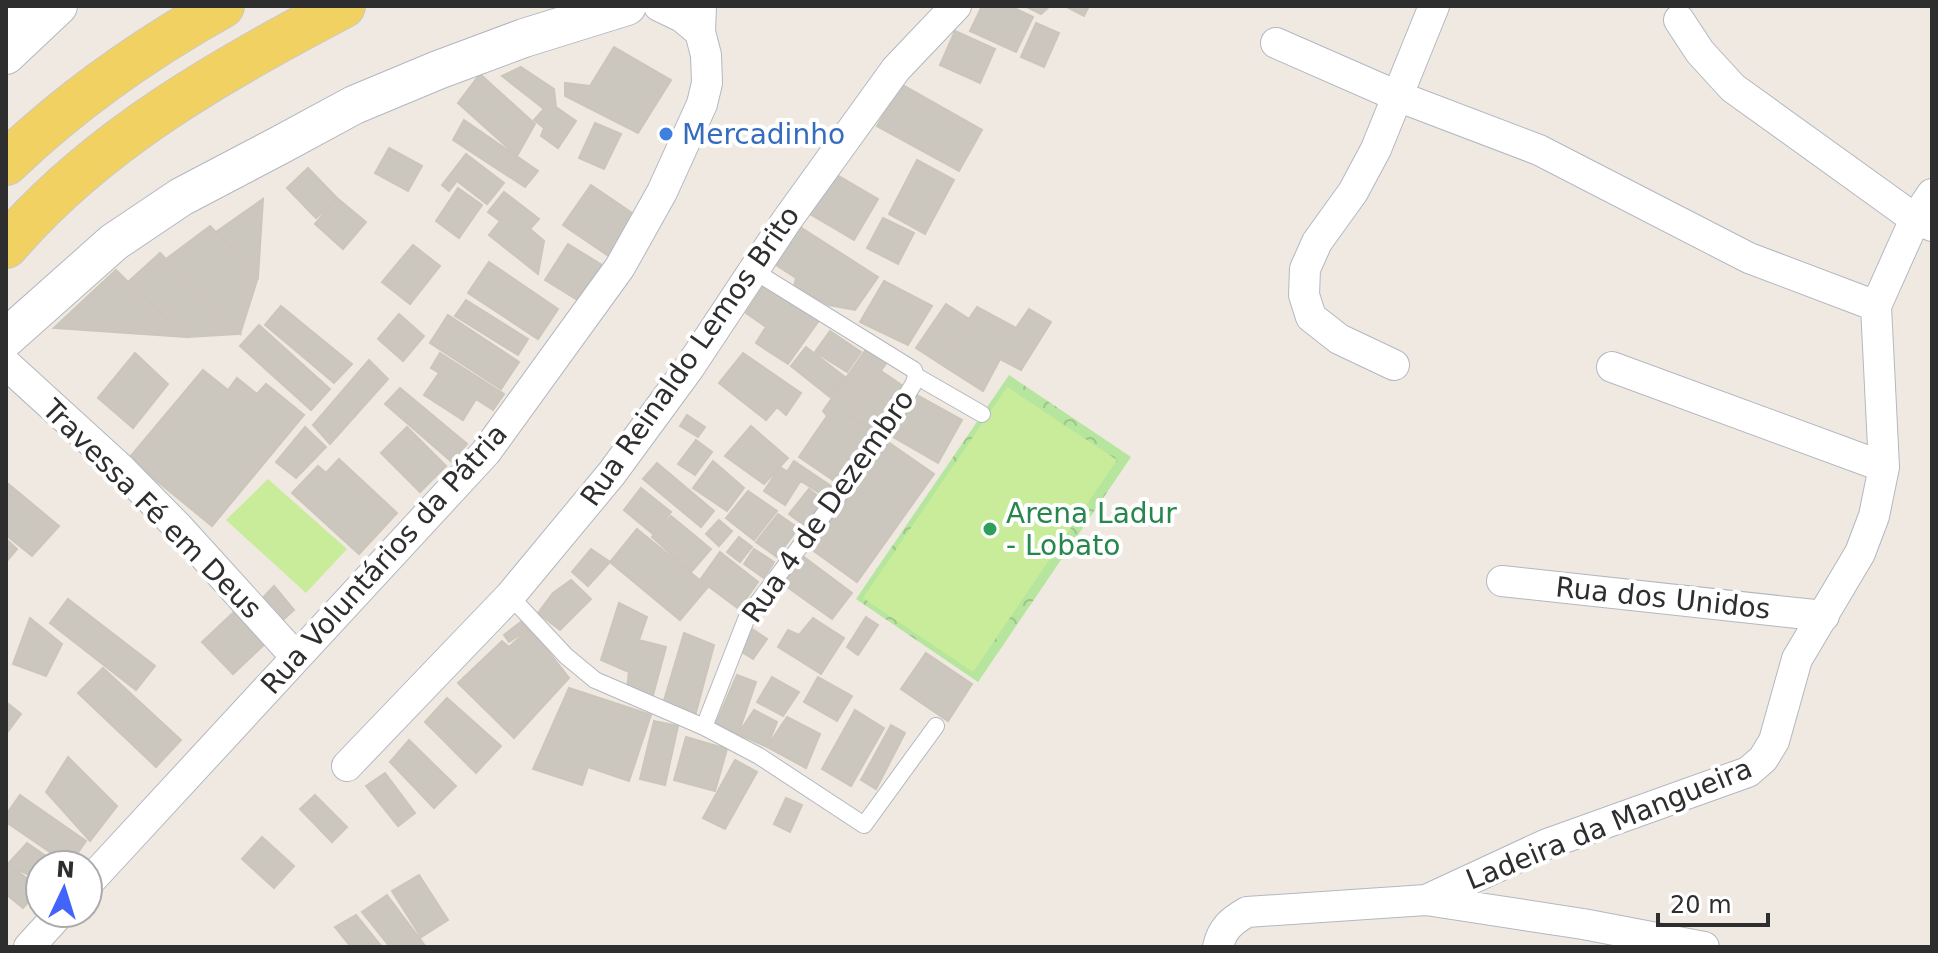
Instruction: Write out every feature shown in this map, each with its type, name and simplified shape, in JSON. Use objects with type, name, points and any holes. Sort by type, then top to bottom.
[{"type":"main road","points":[[6,163],[48,123],[129,61],[222,6]]},
{"type":"main road","points":[[6,246],[32,215],[161,109],[252,54],[343,6]]},
{"type":"street","points":[[6,338],[114,242],[193,191],[354,105],[524,38],[627,6]]},
{"type":"street","points":[[659,6],[682,17],[700,19]]},
{"type":"street","name":"Rua Reinaldo Lemos Brito","points":[[347,766],[510,596],[612,473],[689,368],[787,220],[896,69],[956,6]]},
{"type":"street","points":[[1394,365],[1339,339],[1311,317],[1304,295],[1305,269],[1317,242],[1353,192],[1376,149],[1434,6]]},
{"type":"street","points":[[6,17],[56,8]]},
{"type":"street","points":[[6,55],[56,8]]},
{"type":"street","name":"Rua Voluntários da Pátria","points":[[104,866],[486,452],[620,267],[662,192],[702,104],[707,83],[700,19]]},
{"type":"street","points":[[1679,20],[1700,52],[1733,88],[1924,222]]},
{"type":"street","points":[[1276,43],[1397,96],[1539,150],[1749,258],[1876,306]]},
{"type":"street","name":"Ladeira da Mangueira","points":[[1426,900],[1547,844],[1748,772],[1763,759],[1774,741],[1797,659],[1860,553],[1874,516],[1884,467],[1876,306],[1924,222],[1932,194]]},
{"type":"street","name":"Travessa Fé em Deus","points":[[6,364],[120,468],[296,657]]},
{"type":"street","points":[[1612,367],[1884,467]]},
{"type":"street","name":"Rua dos Unidos","points":[[1502,581],[1824,616]]},
{"type":"street","points":[[1218,947],[1220,936],[1230,922],[1247,912],[1426,900],[1583,924],[1704,947]]},
{"type":"street","points":[[29,947],[45,929]]},
{"type":"lane","name":"Rua 4 de Dezembro","points":[[704,727],[747,617],[879,441],[916,376],[914,370],[754,271]]},
{"type":"lane","points":[[916,376],[982,414]]},
{"type":"lane","points":[[510,596],[566,656],[595,680],[704,727],[759,756],[864,825],[936,726]]},
{"type":"green space","name":"Arena Ladur - Lobato","points":[[1009,375],[1131,457],[978,682],[856,599]]},
{"type":"green space","name":"Arena Ladur - Lobato","points":[[1007,387],[1117,460],[973,672],[863,598]]},
{"type":"green space","points":[[268,479],[347,549],[306,593],[226,520]]},
{"type":"building","points":[[982,6],[1010,6],[1033,17],[1016,52],[970,31]]},
{"type":"building","points":[[1025,6],[1050,6],[1041,14]]},
{"type":"building","points":[[1065,6],[1089,6],[1084,16]]},
{"type":"building","points":[[1036,23],[1059,33],[1044,67],[1021,57]]},
{"type":"building","points":[[955,31],[995,49],[980,83],[940,65]]},
{"type":"building","points":[[614,47],[671,80],[638,133],[565,96],[565,83],[590,86]]},
{"type":"building","points":[[521,67],[554,89],[556,107],[576,121],[558,148],[541,136],[544,128],[534,120],[544,109],[502,76]]},
{"type":"building","points":[[480,74],[535,124],[517,156],[458,103]]},
{"type":"building","points":[[901,84],[982,130],[959,171],[877,126]]},
{"type":"building","points":[[464,120],[538,171],[525,187],[453,140]]},
{"type":"building","points":[[595,123],[621,134],[604,169],[579,158]]},
{"type":"building","points":[[389,148],[422,166],[408,191],[375,173]]},
{"type":"building","points":[[466,154],[504,183],[487,204],[457,181],[449,191],[442,185]]},
{"type":"building","points":[[917,160],[954,180],[925,234],[889,214]]},
{"type":"building","points":[[308,168],[337,198],[316,218],[287,188]]},
{"type":"building","points":[[832,172],[878,199],[854,240],[808,213]]},
{"type":"building","points":[[591,185],[638,217],[610,257],[563,225]]},
{"type":"building","points":[[458,188],[482,205],[459,238],[436,221]]},
{"type":"building","points":[[504,192],[539,219],[530,229],[544,241],[538,274],[489,235],[500,221],[488,212]]},
{"type":"building","points":[[337,198],[366,222],[343,249],[315,224]]},
{"type":"building","points":[[263,199],[258,277],[216,232]]},
{"type":"building","points":[[883,218],[914,233],[898,264],[867,248]]},
{"type":"building","points":[[797,225],[878,277],[855,310],[829,305],[794,287],[796,278],[773,263]]},
{"type":"building","points":[[210,226],[258,277],[240,334],[166,259]]},
{"type":"building","points":[[568,244],[602,265],[579,301],[545,280]]},
{"type":"building","points":[[413,245],[440,266],[410,304],[382,282]]},
{"type":"building","points":[[160,253],[240,334],[187,337],[128,282]]},
{"type":"building","points":[[489,262],[558,309],[538,339],[468,293]]},
{"type":"building","points":[[116,270],[128,282],[187,337],[54,328]]},
{"type":"building","points":[[884,281],[932,306],[908,345],[860,322]]},
{"type":"building","points":[[766,282],[820,319],[788,364],[756,343],[766,327],[746,313]]},
{"type":"building","points":[[466,300],[528,339],[518,355],[455,316]]},
{"type":"building","points":[[946,304],[969,319],[939,363],[916,348]]},
{"type":"building","points":[[281,306],[352,364],[334,383],[265,325]]},
{"type":"building","points":[[977,307],[1016,328],[1029,309],[1051,322],[1021,370],[1000,359],[983,391],[939,363]]},
{"type":"building","points":[[399,314],[424,336],[403,361],[378,339]]},
{"type":"building","points":[[448,315],[519,362],[501,389],[430,343]]},
{"type":"building","points":[[259,325],[330,389],[311,410],[240,346]]},
{"type":"building","points":[[830,331],[861,352],[847,372],[815,352]]},
{"type":"building","points":[[806,347],[845,377],[830,397],[791,366]]},
{"type":"building","points":[[867,348],[887,362],[849,416],[872,431],[836,482],[799,457],[827,416],[823,411]]},
{"type":"building","points":[[135,353],[168,384],[133,428],[98,398]]},
{"type":"building","points":[[440,353],[504,394],[493,410],[476,399],[463,420],[424,395],[439,373],[431,368]]},
{"type":"building","points":[[743,353],[801,393],[786,415],[777,407],[766,420],[719,383]]},
{"type":"building","points":[[369,360],[388,379],[330,444],[313,425]]},
{"type":"building","points":[[203,370],[228,390],[237,378],[257,394],[266,384],[304,415],[212,526],[129,458]]},
{"type":"building","points":[[881,371],[909,390],[879,434],[851,415]]},
{"type":"building","points":[[400,388],[467,444],[452,462],[385,404]]},
{"type":"building","points":[[917,395],[962,420],[938,463],[893,437]]},
{"type":"building","points":[[687,415],[705,427],[698,437],[680,426]]},
{"type":"building","points":[[751,426],[788,458],[764,484],[725,456]]},
{"type":"building","points":[[305,427],[326,447],[296,478],[276,462]]},
{"type":"building","points":[[407,427],[446,466],[420,492],[381,453]]},
{"type":"building","points":[[696,440],[712,452],[695,475],[678,464]]},
{"type":"building","points":[[888,442],[934,474],[857,582],[811,549]]},
{"type":"building","points":[[339,459],[397,513],[359,554],[292,493],[318,466],[326,473]]},
{"type":"building","points":[[713,461],[744,488],[727,511],[693,488]]},
{"type":"building","points":[[794,461],[831,486],[824,496],[787,472]]},
{"type":"building","points":[[657,463],[714,511],[701,527],[643,479]]},
{"type":"building","points":[[780,467],[801,480],[785,505],[764,491]]},
{"type":"building","points":[[6,482],[59,526],[32,556],[6,535]]},
{"type":"building","points":[[641,488],[671,512],[653,534],[624,510]]},
{"type":"building","points":[[809,489],[823,500],[804,525],[789,514]]},
{"type":"building","points":[[748,491],[777,511],[754,540],[726,518]]},
{"type":"building","points":[[778,514],[798,528],[777,557],[756,542]]},
{"type":"building","points":[[671,516],[711,549],[691,572],[652,537]]},
{"type":"building","points":[[719,520],[732,531],[719,546],[706,534]]},
{"type":"building","points":[[637,529],[708,587],[680,620],[610,562]]},
{"type":"building","points":[[739,537],[752,547],[740,562],[727,552]]},
{"type":"building","points":[[6,539],[17,549],[6,562]]},
{"type":"building","points":[[591,549],[610,562],[588,586],[572,572]]},
{"type":"building","points":[[754,549],[774,562],[764,578],[744,564]]},
{"type":"building","points":[[720,552],[758,582],[739,609],[700,580]]},
{"type":"building","points":[[804,557],[852,593],[832,619],[783,584]]},
{"type":"building","points":[[571,580],[591,599],[560,630],[538,613],[553,593]]},
{"type":"building","points":[[274,586],[294,610],[275,627],[256,605]]},
{"type":"building","points":[[68,599],[155,666],[136,690],[50,623]]},
{"type":"building","points":[[619,603],[647,617],[639,640],[666,647],[652,699],[627,689],[629,672],[601,660]]},
{"type":"building","points":[[236,610],[267,642],[233,674],[202,642]]},
{"type":"building","points":[[866,617],[878,625],[858,655],[847,647]]},
{"type":"building","points":[[30,618],[62,644],[46,676],[13,664]]},
{"type":"building","points":[[813,618],[844,638],[821,674],[778,647],[788,630],[799,635]]},
{"type":"building","points":[[522,621],[530,628],[509,642],[504,635]]},
{"type":"building","points":[[530,628],[569,678],[514,738],[458,683],[502,641],[509,647]]},
{"type":"building","points":[[751,628],[767,639],[753,659],[737,649]]},
{"type":"building","points":[[684,633],[714,645],[695,716],[663,704]]},
{"type":"building","points":[[926,653],[972,684],[948,721],[901,689]]},
{"type":"building","points":[[103,668],[181,740],[156,767],[78,693]]},
{"type":"building","points":[[737,675],[756,682],[738,734],[716,723]]},
{"type":"building","points":[[772,677],[799,692],[783,716],[757,702]]},
{"type":"building","points":[[818,677],[852,696],[837,721],[804,702]]},
{"type":"building","points":[[569,688],[651,715],[629,781],[588,767],[582,785],[533,769]]},
{"type":"building","points":[[447,698],[501,746],[476,773],[425,722]]},
{"type":"building","points":[[6,702],[21,714],[6,734]]},
{"type":"building","points":[[754,710],[777,722],[767,747],[738,734]]},
{"type":"building","points":[[855,710],[884,728],[851,786],[822,769]]},
{"type":"building","points":[[787,717],[820,734],[806,768],[767,747]]},
{"type":"building","points":[[654,721],[678,726],[665,785],[640,779]]},
{"type":"building","points":[[891,725],[905,733],[876,789],[861,780]]},
{"type":"building","points":[[686,737],[727,749],[715,791],[674,780]]},
{"type":"building","points":[[409,740],[456,786],[434,808],[390,762]]},
{"type":"building","points":[[68,757],[117,806],[90,841],[46,792]]},
{"type":"building","points":[[735,760],[757,772],[725,829],[703,818]]},
{"type":"building","points":[[385,773],[415,813],[398,826],[366,786]]},
{"type":"building","points":[[20,795],[86,841],[80,849],[46,849],[6,822],[6,815]]},
{"type":"building","points":[[315,795],[347,827],[332,842],[300,809]]},
{"type":"building","points":[[786,798],[802,805],[790,832],[774,824]]},
{"type":"building","points":[[262,837],[294,866],[274,888],[242,859]]},
{"type":"building","points":[[27,843],[36,849],[24,849],[24,873],[7,865]]},
{"type":"building","points":[[6,863],[24,876],[24,907],[6,894]]},
{"type":"building","points":[[419,875],[448,920],[421,937],[392,891]]},
{"type":"building","points":[[387,895],[426,947],[390,947],[362,912]]},
{"type":"building","points":[[356,915],[382,947],[351,947],[335,927]]},
{"type":"place","name":"Mercadinho","points":[[666,134]]},
{"type":"place","name":"Arena Ladur - Lobato","points":[[990,529]]}]
